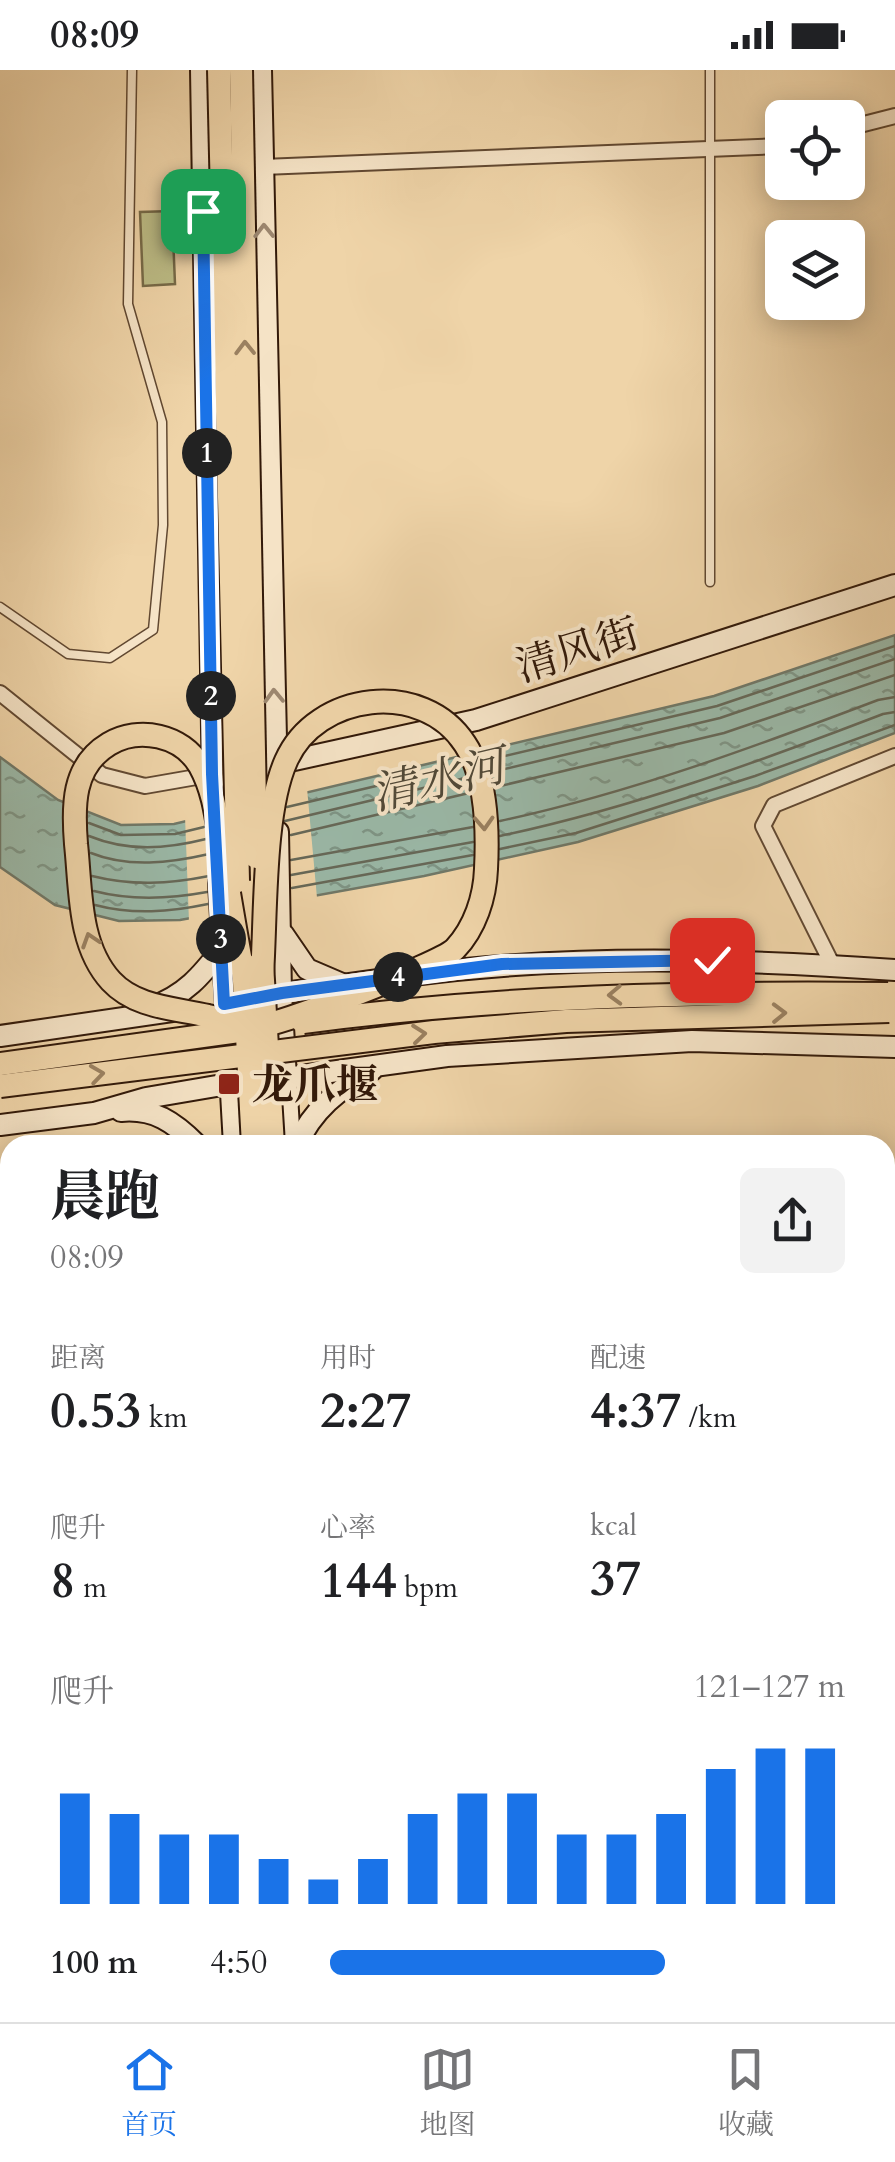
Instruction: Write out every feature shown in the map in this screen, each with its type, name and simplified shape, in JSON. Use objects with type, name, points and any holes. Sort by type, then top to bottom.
[{"type":"main road","points":[[201,70],[212,774],[233,1135]]},
{"type":"main road","points":[[219,70],[238,882],[272,1135]]},
{"type":"main road","points":[[241,70],[257,886],[253,1135]]},
{"type":"main road","points":[[261,70],[282,993],[293,1135]]},
{"type":"main road","name":"清风街","points":[[276,764],[476,720],[895,585]]},
{"type":"main road","points":[[363,702],[412,705],[452,728],[472,756],[482,790],[486,866],[478,911],[469,930],[456,948],[423,968],[258,1028],[132,998],[99,965],[83,917],[74,814],[82,771],[108,744],[125,738],[160,736],[180,746],[198,762],[213,796],[253,976],[274,794],[287,756],[327,715],[363,702]]},
{"type":"main road","points":[[280,924],[290,948],[307,969],[344,984]]},
{"type":"main road","points":[[106,1020],[180,996],[222,949]]},
{"type":"main road","points":[[0,1036],[502,964],[594,960],[895,970]]},
{"type":"main road","points":[[0,1064],[388,1010],[516,999],[687,992],[892,1003]]},
{"type":"main road","points":[[0,1086],[434,1032],[892,1003]]},
{"type":"main road","points":[[94,1113],[146,1098],[230,1083],[448,1056],[692,1041],[895,1047]]},
{"type":"main road","points":[[301,1135],[332,1097],[380,1066]]},
{"type":"main road","points":[[0,1125],[130,1110],[156,1114],[187,1135]]},
{"type":"street","points":[[865,124],[895,116]]},
{"type":"street","points":[[263,167],[765,146]]},
{"type":"street","points":[[0,693],[102,775],[145,786],[212,774]]},
{"type":"street","points":[[832,966],[763,826],[774,805],[895,756]]},
{"type":"lane","points":[[0,607],[68,654],[110,658],[153,630],[164,525],[162,422],[128,304],[132,70]]},
{"type":"lane","points":[[710,70],[710,582]]},
{"type":"green space","points":[[172,211],[175,284],[143,286],[140,212]]},
{"type":"water","name":"清水河","points":[[895,635],[895,733],[758,786],[578,842],[424,876],[180,920],[119,921],[55,905],[0,867],[0,757],[58,800],[121,825],[174,824],[714,696]]},
{"type":"pier","points":[[307,788],[317,898],[189,922],[185,816]]},
{"type":"place","name":"龙爪堰","points":[[229,1084]]},
{"type":"route","points":[[203,211],[212,774],[224,1004],[502,964],[712,960]]}]
